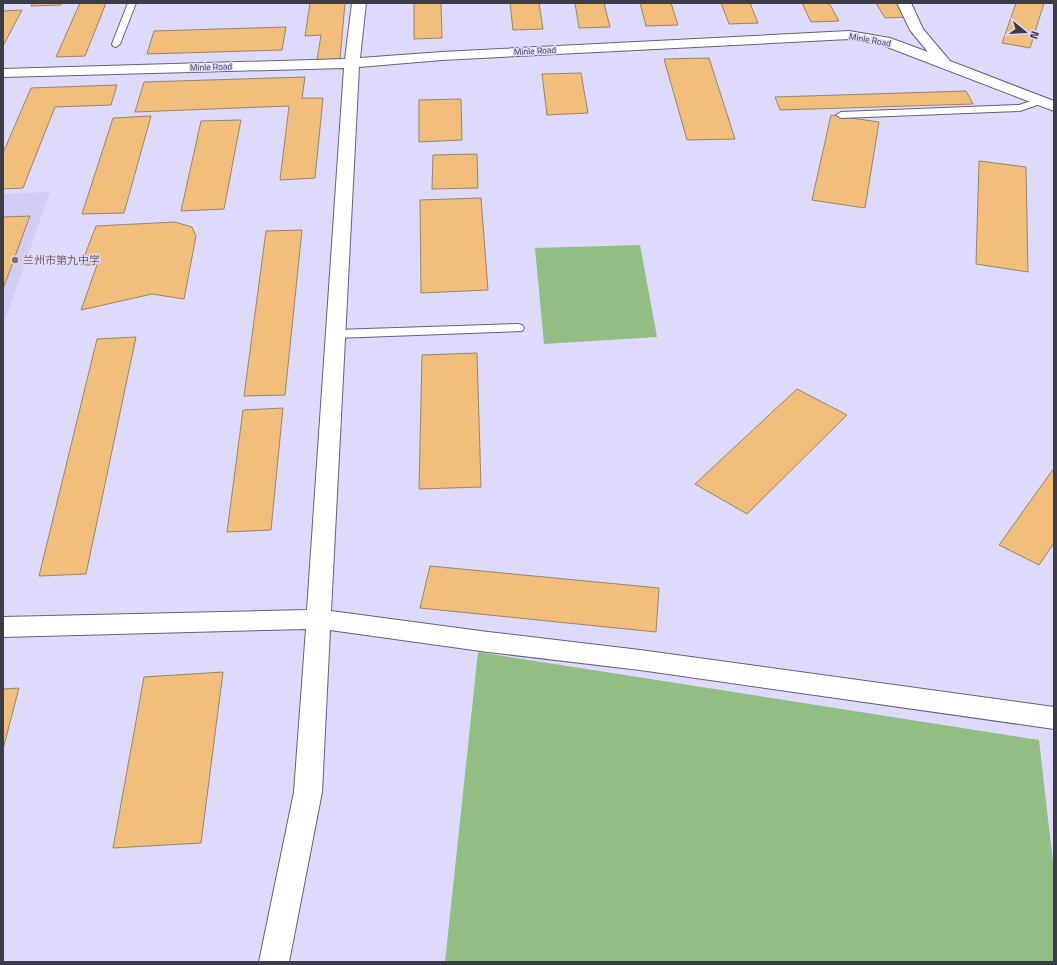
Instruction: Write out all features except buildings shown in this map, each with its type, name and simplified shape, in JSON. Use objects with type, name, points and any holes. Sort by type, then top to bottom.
[{"type":"street","points":[[274,962],[308,792],[352,63],[359,3]]},
{"type":"street","points":[[904,3],[917,30],[945,64]]},
{"type":"street","name":"Minle Road","points":[[3,73],[352,63],[442,56],[849,36],[885,41],[1054,106]]},
{"type":"street","points":[[3,627],[318,619],[488,642],[640,660],[1054,718]]},
{"type":"lane","points":[[116,44],[132,3]]},
{"type":"lane","points":[[841,115],[1020,108],[1040,101]]},
{"type":"lane","points":[[336,334],[518,328]]},
{"type":"shaded area","name":"兰州市第九中学","points":[[50,192],[3,326],[3,194]]},
{"type":"green space","points":[[640,245],[657,337],[544,344],[535,248]]},
{"type":"green space","points":[[478,652],[1039,740],[1054,871],[1054,962],[445,962]]},
{"type":"place","name":"兰州市第九中学","points":[[15,260]]}]
